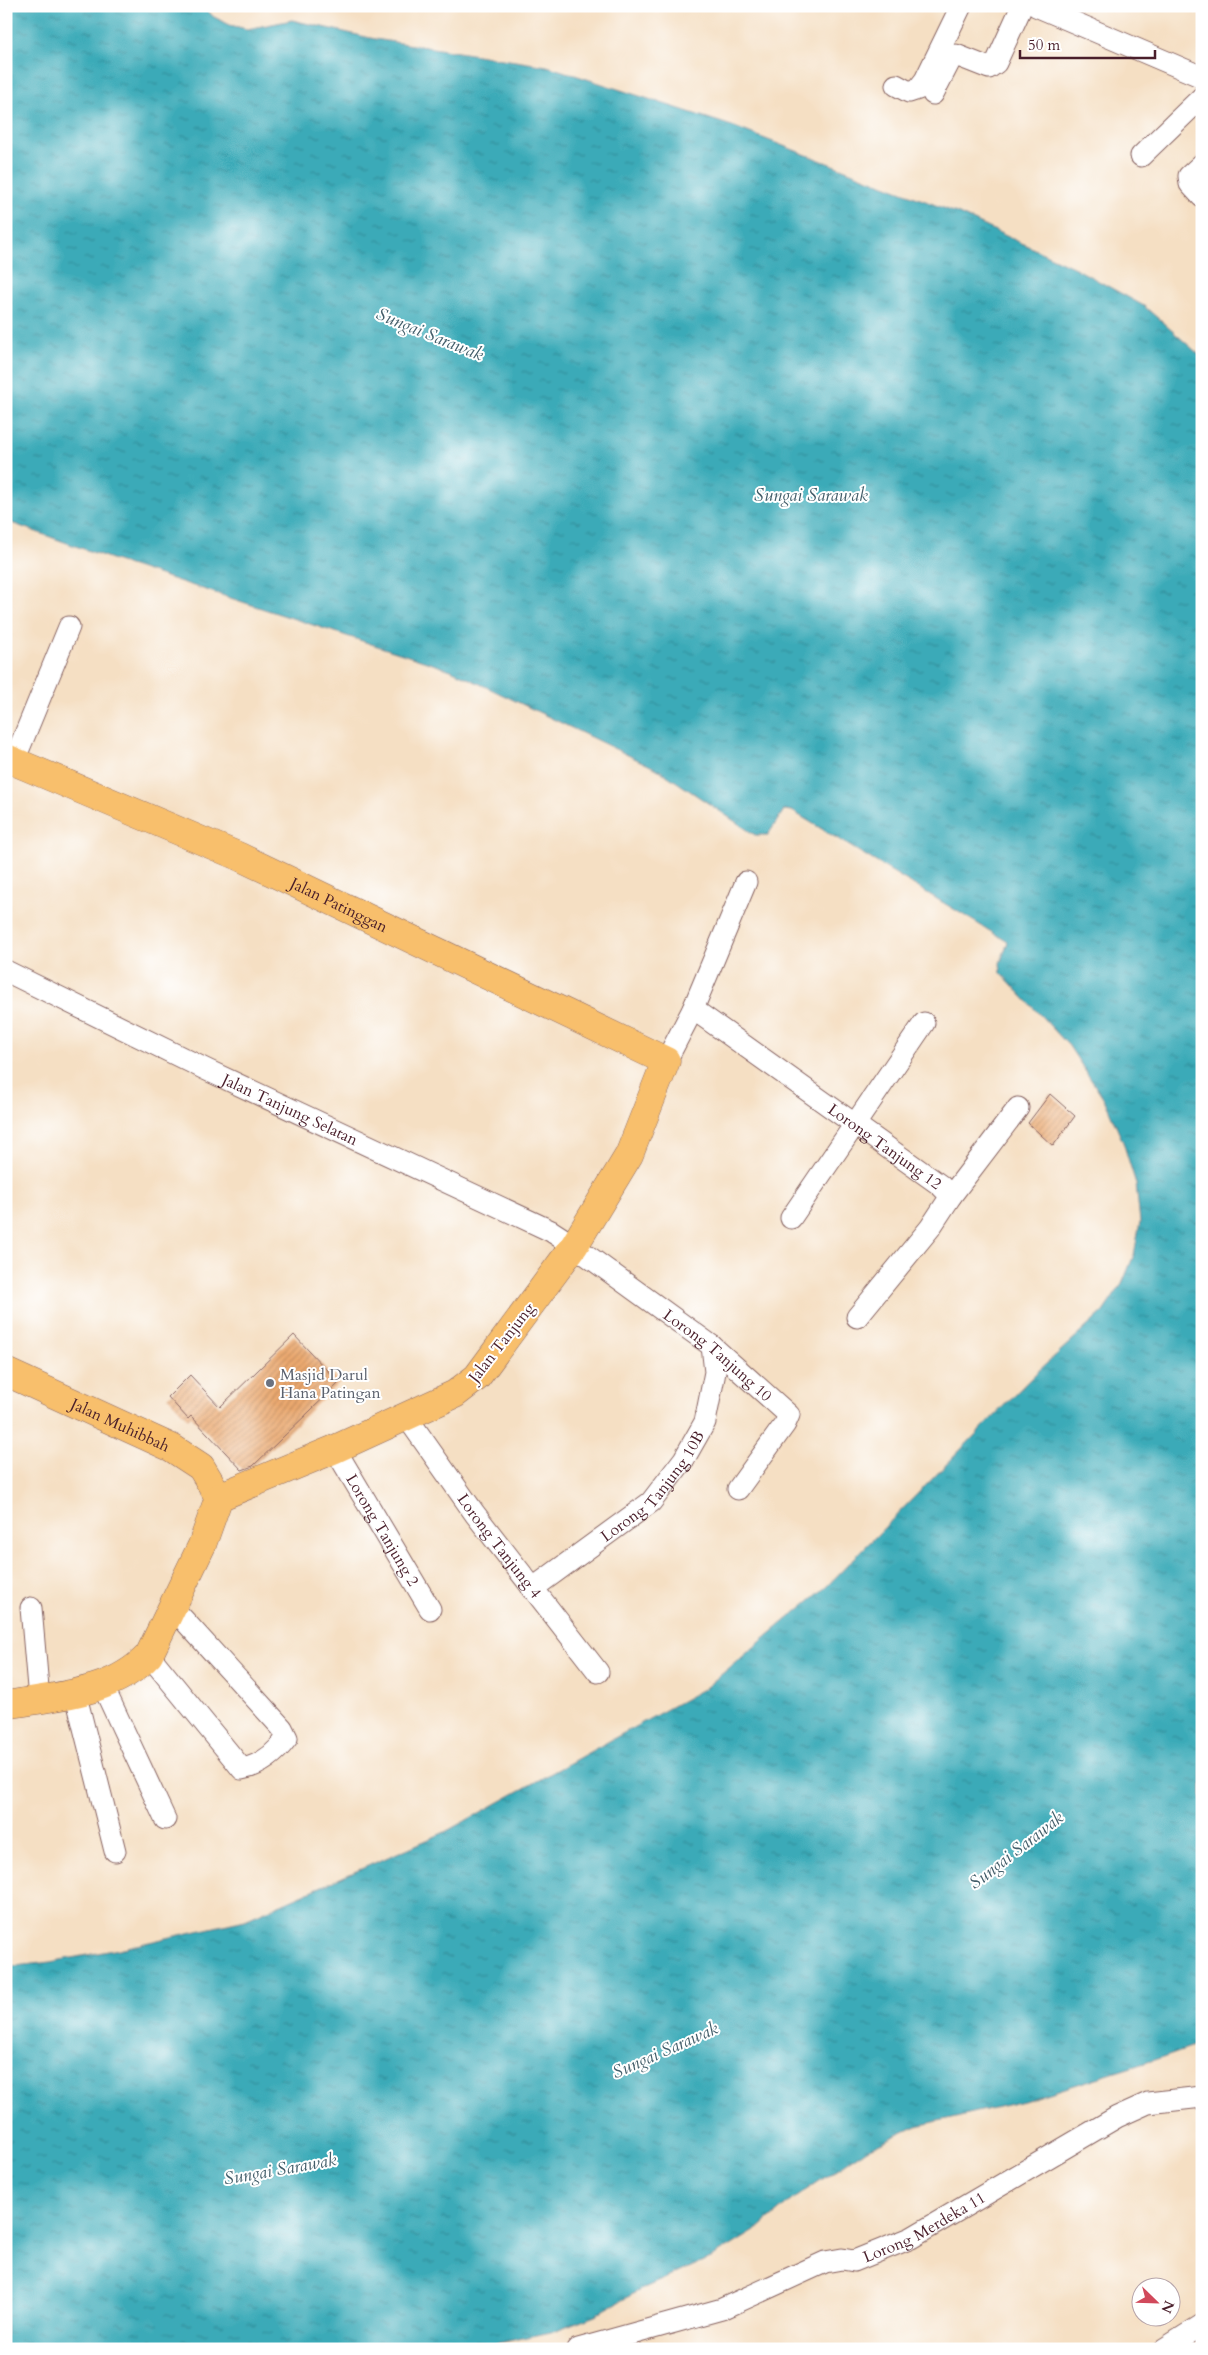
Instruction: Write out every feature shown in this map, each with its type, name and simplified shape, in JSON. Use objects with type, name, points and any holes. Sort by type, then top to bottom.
[{"type":"main road","name":"Jalan Patinggan","points":[[10,759],[238,856],[666,1062]]},
{"type":"main road","name":"Jalan Tanjung","points":[[219,1497],[335,1449],[455,1394],[477,1377],[574,1246],[629,1155],[666,1062]]},
{"type":"main road","name":"Jalan Muhibbah","points":[[6,1372],[172,1448],[201,1467],[219,1497]]},
{"type":"main road","points":[[6,1705],[103,1686],[127,1675],[149,1655],[202,1545],[219,1497]]},
{"type":"street","points":[[896,85],[909,92],[918,89],[925,80],[961,6]]},
{"type":"street","points":[[933,94],[951,60],[956,55],[989,68],[996,63],[1022,6]]},
{"type":"street","points":[[1036,6],[1202,77]]},
{"type":"street","points":[[1141,156],[1202,97]]},
{"type":"street","points":[[1202,164],[1189,176],[1190,184],[1202,197]]},
{"type":"street","points":[[10,759],[69,627]]},
{"type":"street","points":[[666,1062],[693,1009],[746,882]]},
{"type":"street","name":"Jalan Tanjung Selatan","points":[[6,971],[208,1070],[551,1231],[574,1246]]},
{"type":"street","name":"Lorong Tanjung 12","points":[[693,1009],[940,1185],[951,1196],[930,1228],[857,1317]]},
{"type":"street","points":[[792,1218],[924,1022]]},
{"type":"street","points":[[951,1196],[1018,1108]]},
{"type":"street","name":"Lorong Tanjung 10","points":[[574,1246],[712,1346],[789,1415],[785,1424],[738,1489]]},
{"type":"street","name":"Lorong Tanjung 10B","points":[[532,1589],[651,1502],[684,1459],[705,1422],[709,1406],[715,1372],[712,1346]]},
{"type":"street","name":"Lorong Tanjung 4","points":[[406,1416],[475,1514],[598,1672]]},
{"type":"street","name":"Lorong Tanjung 2","points":[[335,1449],[430,1609]]},
{"type":"street","points":[[30,1608],[40,1699]]},
{"type":"street","points":[[149,1655],[242,1769],[253,1768],[278,1750],[287,1738],[282,1728],[172,1608]]},
{"type":"street","points":[[103,1686],[166,1819]]},
{"type":"street","points":[[74,1692],[115,1851]]},
{"type":"street","name":"Lorong Merdeka 11","points":[[578,2349],[722,2309],[825,2262],[842,2259],[854,2261],[911,2238],[1117,2117],[1148,2103],[1202,2097]]},
{"type":"street","points":[[1164,2349],[1202,2325]]},
{"type":"water","name":"Sungai Sarawak","points":[[6,6],[203,6],[214,17],[230,25],[247,29],[292,20],[375,39],[547,66],[732,126],[959,214],[1075,268],[1144,306],[1202,357],[1202,2043],[1024,2101],[917,2126],[867,2149],[793,2199],[758,2229],[713,2257],[644,2288],[595,2315],[551,2332],[471,2349],[6,2349],[6,1967],[50,1962],[119,1949],[245,1920],[445,1832],[705,1688],[826,1587],[1034,1375],[1103,1312],[1122,1284],[1134,1255],[1140,1222],[1136,1184],[1123,1142],[1105,1101],[1069,1046],[1001,973],[1000,963],[1008,942],[792,811],[784,810],[768,835],[755,835],[659,770],[451,670],[117,561],[6,521]]},
{"type":"building","points":[[1050,1094],[1075,1116],[1053,1146],[1028,1123]]},
{"type":"building","points":[[294,1335],[339,1383],[253,1466],[242,1470],[191,1416],[188,1419],[168,1397],[190,1375],[220,1407]]},
{"type":"place","name":"Masjid Darul Hana Patingan","points":[[270,1383]]}]
